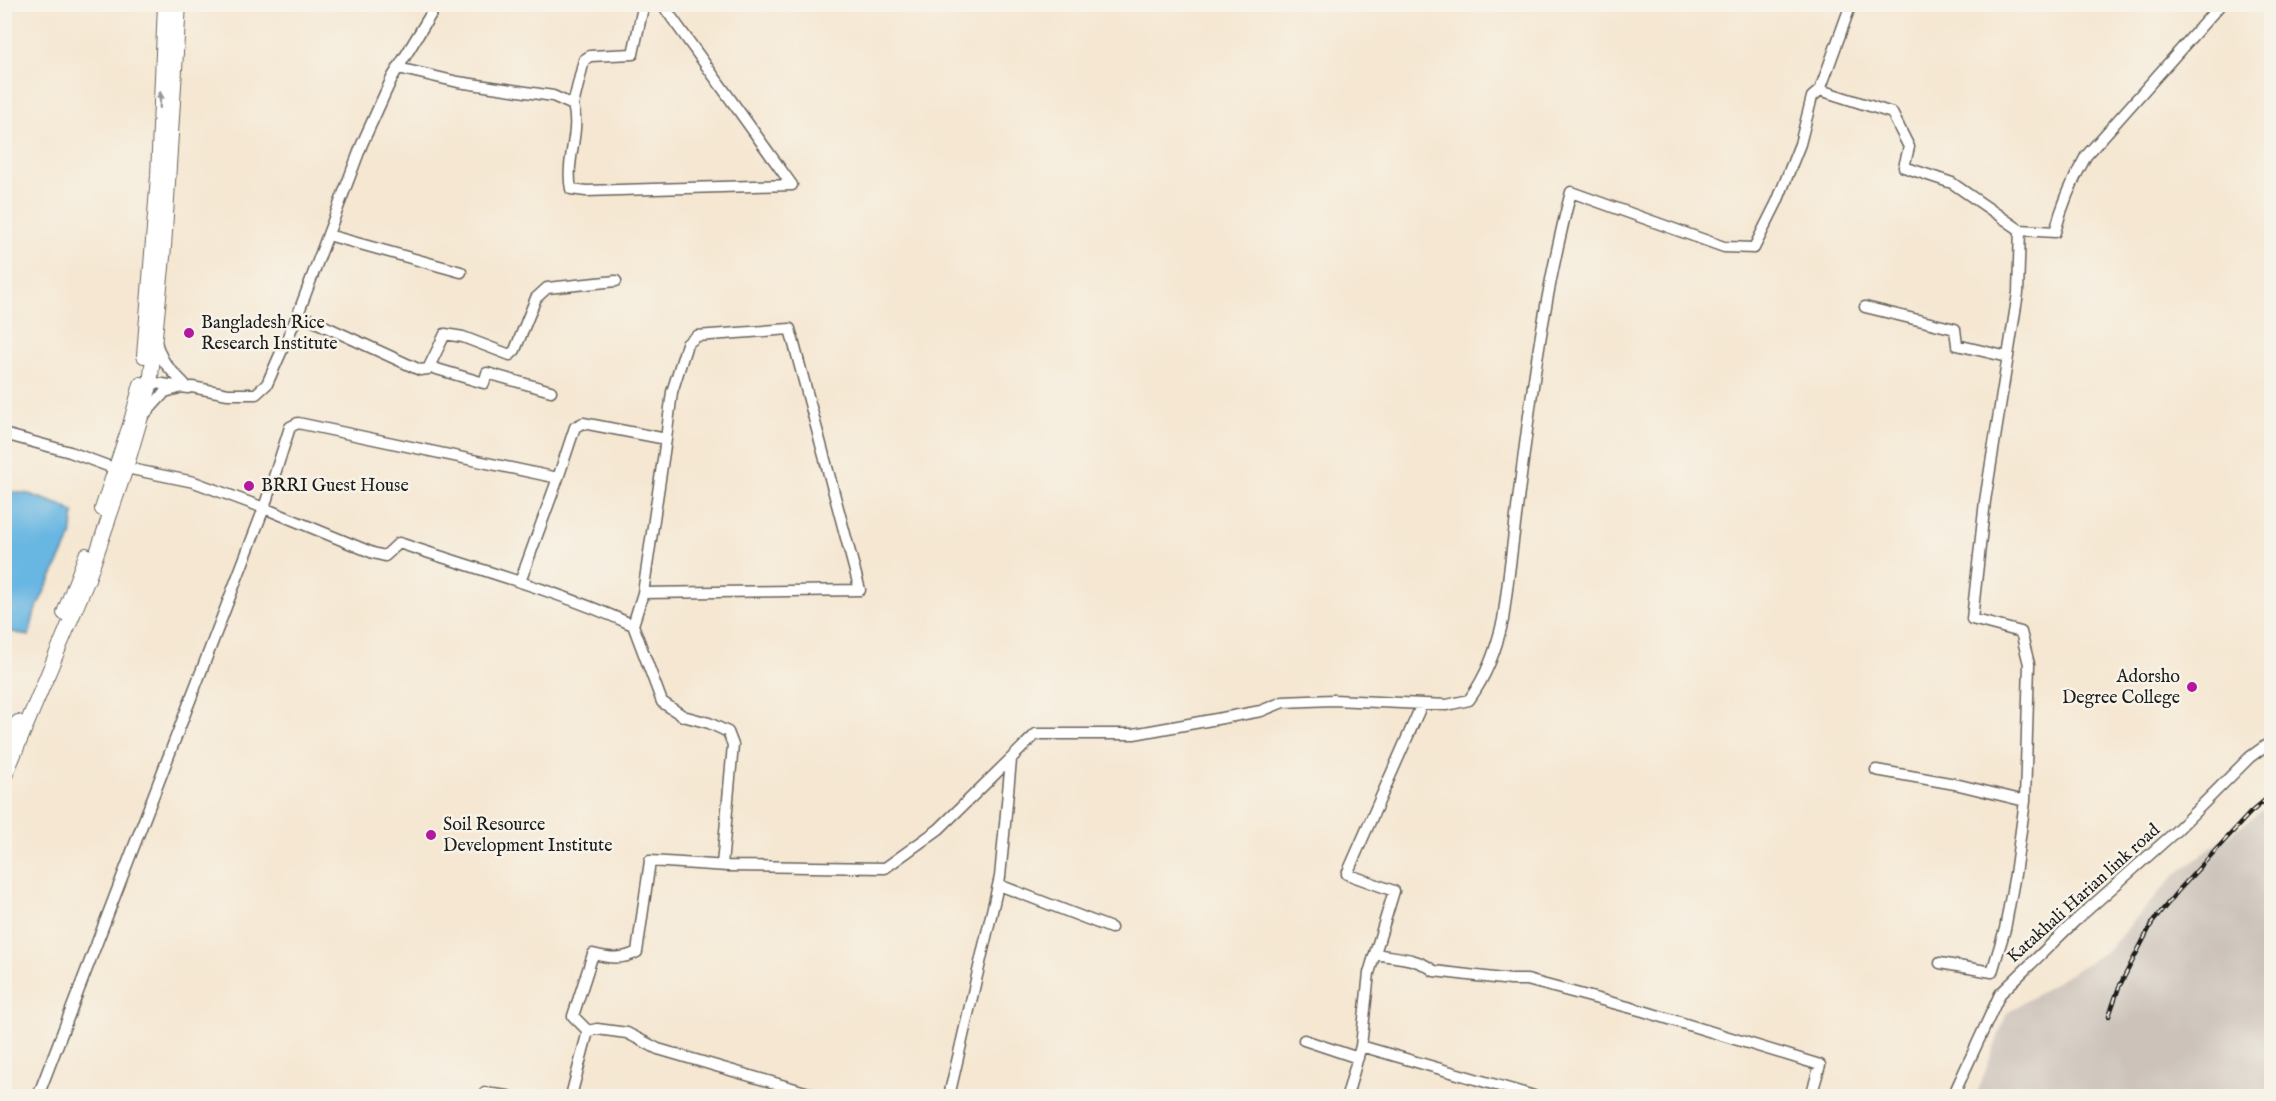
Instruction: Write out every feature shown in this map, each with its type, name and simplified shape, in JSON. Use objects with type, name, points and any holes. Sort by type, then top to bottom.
[{"type":"main road","points":[[4,778],[88,579],[121,469],[140,388],[158,176],[165,4]]},
{"type":"main road","points":[[4,753],[81,571],[142,417],[150,382],[164,247],[179,4]]},
{"type":"street","points":[[150,382],[228,394],[256,394],[267,384],[298,314],[362,144],[398,68],[437,4]]},
{"type":"street","points":[[647,4],[643,7],[633,54],[590,56],[584,60],[573,105],[576,116],[568,175],[571,189],[586,191],[792,185],[662,4]]},
{"type":"street","points":[[819,1096],[658,1048],[627,1033],[588,1030],[573,1016],[592,954],[610,959],[628,957],[637,952],[650,861],[722,865],[885,868],[939,829],[1036,734],[1134,734],[1262,711],[1283,702],[1333,700],[1447,705],[1469,700],[1484,680],[1503,620],[1535,374],[1556,248],[1571,192],[1724,247],[1754,248],[1777,202],[1800,144],[1812,97],[1820,90],[1851,4]]},
{"type":"street","points":[[1820,90],[1892,113],[1909,147],[1904,167],[1952,183],[2020,230],[2055,232],[2071,182],[2086,156],[2221,4]]},
{"type":"street","points":[[398,68],[458,82],[554,96],[573,105]]},
{"type":"street","points":[[1992,972],[2013,885],[2025,801],[2029,664],[2021,632],[1972,619],[1985,501],[2018,293],[2020,230]]},
{"type":"street","points":[[328,235],[461,272]]},
{"type":"street","points":[[430,367],[445,334],[463,337],[510,355],[515,350],[536,298],[547,288],[616,281]]},
{"type":"street","points":[[1865,307],[1955,329],[1957,345],[2008,357]]},
{"type":"street","points":[[298,314],[420,370],[430,367],[484,383],[487,374],[551,391]]},
{"type":"street","points":[[644,593],[860,590],[790,330],[697,336],[687,344],[672,392],[644,593],[633,624],[662,702],[683,716],[709,723],[728,732],[734,745],[722,865]]},
{"type":"street","points":[[155,339],[161,358],[185,387]]},
{"type":"street","points":[[142,417],[165,392],[185,387]]},
{"type":"street","points":[[38,1096],[264,508],[290,427],[298,423],[558,478]]},
{"type":"street","points":[[520,582],[575,427],[583,423],[666,439]]},
{"type":"street","points":[[4,434],[121,469],[194,482],[373,553],[385,556],[399,543],[520,582],[633,624]]},
{"type":"street","points":[[1347,1096],[1361,1047],[1369,973],[1394,891],[1347,874],[1422,704]]},
{"type":"street","name":"Katakhali Harian link road","points":[[1953,1096],[2000,994],[2074,921],[2175,832],[2250,757],[2271,741]]},
{"type":"street","points":[[949,1096],[999,885],[1011,760]]},
{"type":"street","points":[[1876,770],[1955,784],[2025,801]]},
{"type":"street","points":[[999,885],[1111,928]]},
{"type":"street","points":[[1375,954],[1411,958],[1424,963],[1434,971],[1527,980],[1643,1011],[1820,1065],[1811,1096]]},
{"type":"street","points":[[1940,963],[1992,972],[2004,990]]},
{"type":"street","points":[[571,1096],[588,1030]]},
{"type":"street","points":[[1304,1040],[1358,1058]]},
{"type":"street","points":[[1361,1047],[1534,1096]]},
{"type":"street","points":[[482,1096],[484,1094],[508,1096]]},
{"type":"shaded area","points":[[2271,804],[2272,1085],[2268,1096],[1976,1096],[2007,1013],[2108,950],[2175,875]]},
{"type":"water","points":[[5,491],[29,494],[63,506],[74,513],[71,537],[35,611],[29,636],[5,630]]},
{"type":"railway","points":[[2109,1016],[2119,987],[2152,923],[2177,892],[2250,813],[2272,794]]},
{"type":"place","name":"Bangladesh Rice Research Institute","points":[[189,333]]},
{"type":"place","name":"BRRI Guest House","points":[[249,486]]},
{"type":"place","name":"Adorsho Degree College","points":[[2192,687]]},
{"type":"place","name":"Soil Resource Development Institute","points":[[431,835]]}]
